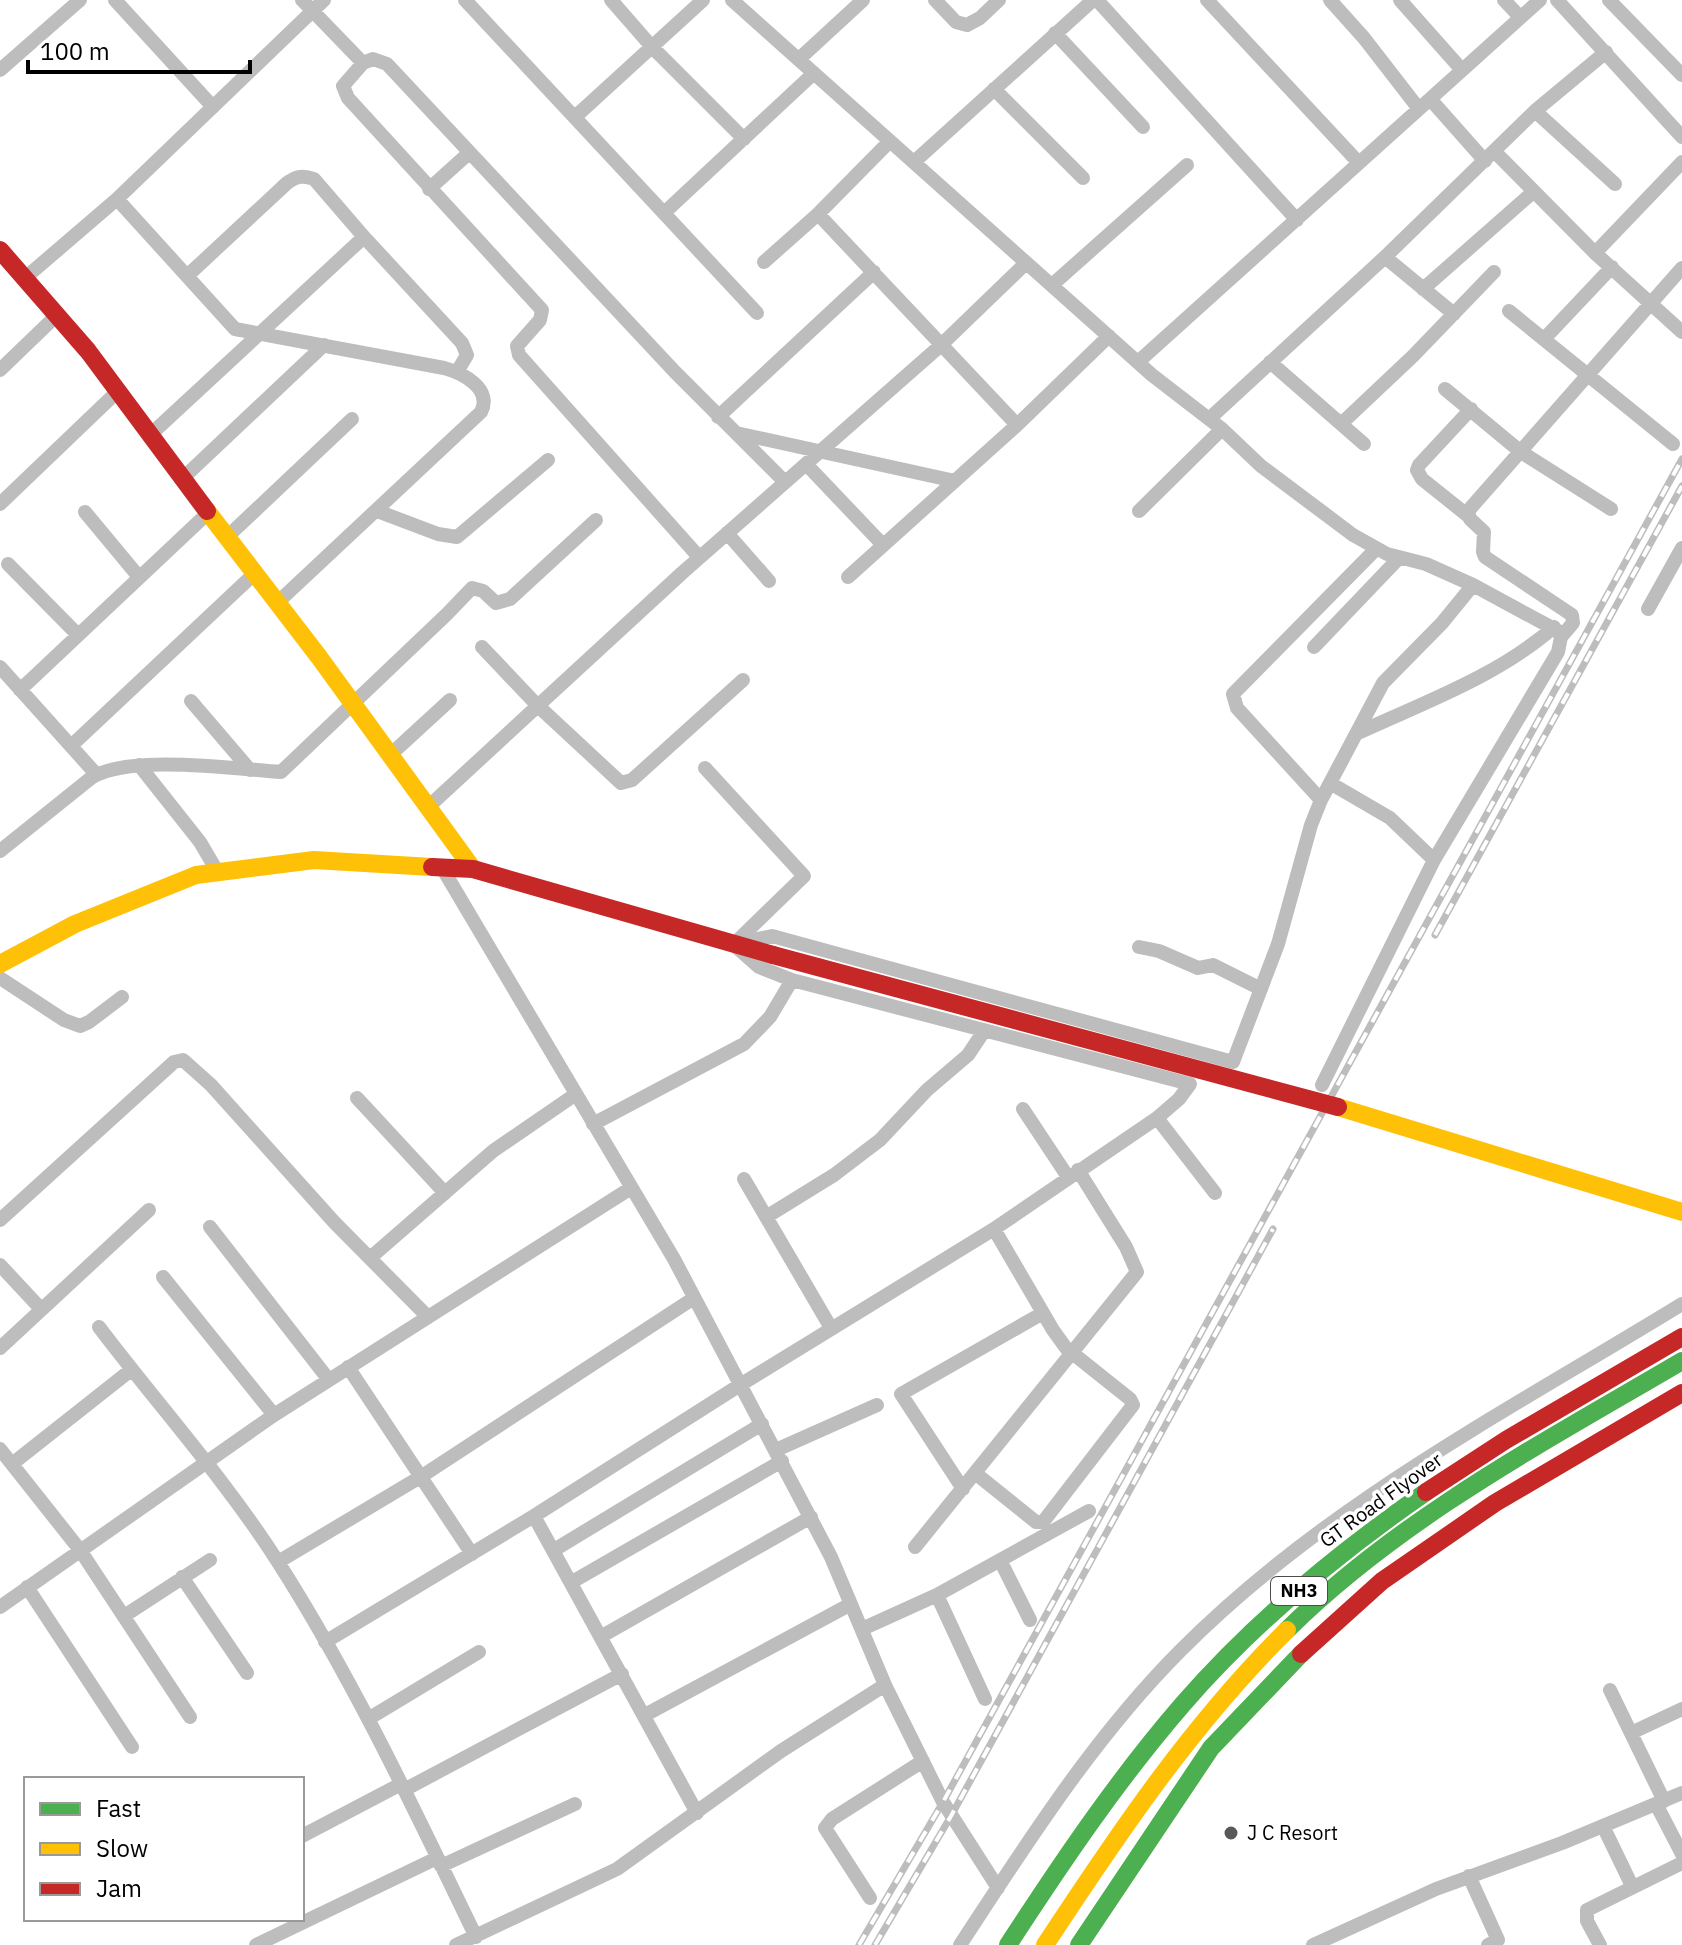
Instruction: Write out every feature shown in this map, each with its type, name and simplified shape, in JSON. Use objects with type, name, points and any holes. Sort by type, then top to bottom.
[{"type":"main road","points":[[0,250],[88,351],[473,869]]},
{"type":"main road","points":[[0,964],[75,924],[182,880],[217,871],[314,860],[473,869],[733,944],[1360,1113],[1682,1212]]},
{"type":"main road","name":"GT Road Flyover","points":[[1008,1945],[1109,1795],[1177,1709],[1253,1631],[1334,1561],[1449,1477],[1682,1337]]},
{"type":"main road","name":"GT Road Flyover","points":[[1045,1945],[1130,1813],[1197,1726],[1265,1651],[1345,1578],[1457,1495],[1682,1361]]},
{"type":"main road","points":[[1079,1945],[1211,1748],[1298,1657],[1382,1581],[1419,1555],[1495,1503],[1682,1393]]},
{"type":"street","points":[[0,70],[80,0]]},
{"type":"street","points":[[115,0],[213,107]]},
{"type":"street","points":[[25,278],[117,199],[213,107],[307,6],[324,0]]},
{"type":"street","points":[[611,0],[652,47],[744,139]]},
{"type":"street","points":[[575,117],[703,0]]},
{"type":"street","points":[[732,0],[1138,362],[1222,429],[1261,466],[1376,549],[1426,564],[1473,585],[1558,632]]},
{"type":"street","points":[[799,59],[863,0]]},
{"type":"street","points":[[935,0],[956,22],[967,25],[980,18],[999,0]]},
{"type":"street","points":[[914,162],[1095,0],[1297,220]]},
{"type":"street","points":[[1207,0],[1359,163]]},
{"type":"street","points":[[1330,0],[1425,104],[1532,193],[1682,332]]},
{"type":"street","points":[[1400,0],[1462,70]]},
{"type":"street","points":[[1504,0],[1520,17]]},
{"type":"street","points":[[1138,362],[1540,0]]},
{"type":"street","points":[[1557,0],[1682,137]]},
{"type":"street","points":[[1609,0],[1682,75]]},
{"type":"street","points":[[469,1],[757,313]]},
{"type":"street","points":[[307,6],[363,63]]},
{"type":"street","points":[[1055,33],[1143,127]]},
{"type":"street","points":[[1209,419],[1385,257],[1535,111],[1606,52]]},
{"type":"street","points":[[699,557],[519,355],[517,346],[540,320],[542,310],[429,189],[344,91],[346,81],[363,63],[373,59],[387,64],[718,417],[785,482]]},
{"type":"street","points":[[664,213],[814,73]]},
{"type":"street","points":[[994,89],[1083,178]]},
{"type":"street","points":[[1535,111],[1615,184]]},
{"type":"street","points":[[764,262],[818,214],[890,141]]},
{"type":"street","points":[[429,189],[469,153]]},
{"type":"street","points":[[1595,253],[1682,162]]},
{"type":"street","points":[[1052,285],[1187,165]]},
{"type":"street","points":[[187,276],[295,178],[305,176],[314,179],[462,343],[467,355],[457,372]]},
{"type":"street","points":[[1423,289],[1532,193]]},
{"type":"street","points":[[117,199],[235,329],[457,372],[482,392],[485,400],[481,412],[277,603]]},
{"type":"street","points":[[818,214],[1017,425]]},
{"type":"street","points":[[149,436],[364,237]]},
{"type":"street","points":[[1385,257],[1454,314]]},
{"type":"street","points":[[427,808],[699,557],[940,346],[1026,263]]},
{"type":"street","points":[[1544,339],[1612,267]]},
{"type":"street","points":[[1467,515],[1471,506],[1682,268]]},
{"type":"street","points":[[718,417],[874,272]]},
{"type":"street","points":[[1342,423],[1494,272]]},
{"type":"street","points":[[1509,311],[1673,444]]},
{"type":"street","points":[[0,370],[56,316]]},
{"type":"street","points":[[848,577],[1017,425],[1109,336]]},
{"type":"street","points":[[182,479],[324,345]]},
{"type":"street","points":[[1270,362],[1364,444]]},
{"type":"street","points":[[1445,389],[1521,452],[1611,509]]},
{"type":"street","points":[[0,504],[118,391]]},
{"type":"street","points":[[1358,733],[1506,663],[1573,623],[1572,615],[1485,557],[1484,532],[1422,479],[1417,470],[1471,409]]},
{"type":"street","points":[[227,537],[352,419]]},
{"type":"street","points":[[1139,511],[1222,429]]},
{"type":"street","points":[[735,433],[955,481]]},
{"type":"street","points":[[377,511],[438,534],[457,537],[548,460]]},
{"type":"street","points":[[806,464],[883,545]]},
{"type":"street","points":[[85,512],[139,577]]},
{"type":"street","points":[[20,690],[208,513]]},
{"type":"street","points":[[0,851],[96,774],[139,765],[281,772],[447,614],[466,592],[477,589],[496,603],[503,602],[596,520]]},
{"type":"street","points":[[727,533],[769,581]]},
{"type":"street","points":[[1648,609],[1682,548]]},
{"type":"street","points":[[1321,800],[1237,708],[1233,694],[1376,549]]},
{"type":"street","points":[[1314,647],[1399,558]]},
{"type":"street","points":[[8,564],[78,635]]},
{"type":"street","points":[[71,746],[255,573]]},
{"type":"street","points":[[733,944],[772,936],[1233,1062],[1278,944],[1311,825],[1321,800],[1390,672],[1426,640],[1473,585]]},
{"type":"street","points":[[1322,1085],[1434,860],[1558,652],[1558,632]]},
{"type":"street","points":[[482,647],[537,705],[616,780],[628,782],[743,680]]},
{"type":"street","points":[[1,672],[96,774]]},
{"type":"street","points":[[389,756],[450,700]]},
{"type":"street","points":[[191,701],[250,770]]},
{"type":"street","points":[[139,765],[200,842],[217,871]]},
{"type":"street","points":[[705,768],[804,876],[733,944]]},
{"type":"street","points":[[1330,783],[1390,818],[1434,860]]},
{"type":"street","points":[[441,866],[694,1298],[811,1517],[885,1685],[923,1761],[963,1836],[998,1888]]},
{"type":"street","points":[[325,1642],[534,1516],[994,1229],[1157,1118],[1179,1099],[1190,1084],[792,980],[759,967],[733,944]]},
{"type":"street","points":[[1139,947],[1159,951],[1198,968],[1213,965],[1261,989]]},
{"type":"street","points":[[0,978],[64,1020],[80,1026],[122,997]]},
{"type":"street","points":[[593,1124],[744,1044],[770,1017],[792,980]]},
{"type":"street","points":[[766,1217],[834,1175],[880,1140],[927,1090],[968,1055],[984,1031]]},
{"type":"street","points":[[0,1220],[174,1062],[183,1060],[211,1085],[428,1317]]},
{"type":"street","points":[[370,1258],[504,1143],[576,1094]]},
{"type":"street","points":[[357,1098],[445,1193]]},
{"type":"street","points":[[915,1547],[1072,1355],[1137,1270],[1073,1173],[1023,1109]]},
{"type":"street","points":[[1157,1118],[1215,1193]]},
{"type":"street","points":[[744,1179],[831,1328]]},
{"type":"street","points":[[3,1599],[27,1587],[274,1415],[631,1188]]},
{"type":"street","points":[[0,1348],[149,1210]]},
{"type":"street","points":[[210,1227],[329,1380]]},
{"type":"street","points":[[975,1473],[1036,1522],[1043,1522],[1133,1405],[1130,1399],[1072,1355],[1053,1330],[994,1229]]},
{"type":"street","points":[[0,1265],[41,1309]]},
{"type":"street","points":[[163,1277],[274,1415]]},
{"type":"street","points":[[278,1562],[422,1476],[694,1298]]},
{"type":"street","points":[[960,1945],[1105,1734],[1221,1611],[1292,1551],[1370,1494],[1682,1304]]},
{"type":"street","points":[[963,1489],[901,1394],[1043,1313]]},
{"type":"street","points":[[99,1327],[207,1461],[278,1562],[368,1719],[476,1937]]},
{"type":"street","points":[[348,1367],[472,1554]]},
{"type":"street","points":[[12,1464],[131,1370]]},
{"type":"street","points":[[572,1582],[779,1456],[877,1405]]},
{"type":"street","points":[[554,1550],[762,1424]]},
{"type":"street","points":[[0,1449],[80,1550],[190,1717]]},
{"type":"street","points":[[862,1629],[1001,1562],[1089,1511]]},
{"type":"street","points":[[534,1516],[697,1813]]},
{"type":"street","points":[[602,1636],[811,1517]]},
{"type":"street","points":[[124,1616],[210,1560]]},
{"type":"street","points":[[1001,1562],[1030,1620]]},
{"type":"street","points":[[182,1577],[247,1673]]},
{"type":"street","points":[[27,1587],[132,1747]]},
{"type":"street","points":[[937,1595],[985,1699]]},
{"type":"street","points":[[645,1715],[851,1604]]},
{"type":"street","points":[[368,1719],[479,1652]]},
{"type":"street","points":[[304,1835],[622,1674]]},
{"type":"street","points":[[456,1945],[611,1873],[781,1751],[885,1685]]},
{"type":"street","points":[[1610,1690],[1682,1854]]},
{"type":"street","points":[[1631,1733],[1682,1709]]},
{"type":"street","points":[[870,1898],[825,1828],[832,1819],[923,1761]]},
{"type":"street","points":[[1313,1945],[1469,1876],[1682,1793]]},
{"type":"street","points":[[256,1945],[575,1804]]},
{"type":"street","points":[[1603,1826],[1632,1886]]},
{"type":"street","points":[[1600,1945],[1587,1921],[1587,1910],[1682,1863]]},
{"type":"street","points":[[1469,1876],[1496,1943]]},
{"type":"railway","points":[[859,1945],[943,1802],[1682,459]]},
{"type":"railway","points":[[1435,935],[1682,486]]},
{"type":"railway","points":[[875,1945],[951,1816],[1273,1229]]},
{"type":"traffic: fast","points":[[1287,1630],[1377,1552],[1426,1517],[1527,1452],[1682,1361]]},
{"type":"traffic: fast","points":[[1008,1945],[1113,1791],[1210,1674],[1298,1590],[1426,1492]]},
{"type":"traffic: fast","points":[[1079,1945],[1211,1748],[1301,1654]]},
{"type":"traffic: slow","points":[[207,511],[319,657],[473,869]]},
{"type":"traffic: slow","points":[[0,964],[75,924],[196,875],[314,860],[432,867]]},
{"type":"traffic: slow","points":[[1338,1107],[1682,1212]]},
{"type":"traffic: slow","points":[[1045,1945],[1158,1781],[1219,1703],[1287,1630]]},
{"type":"traffic: jam","points":[[0,250],[88,351],[207,511]]},
{"type":"traffic: jam","points":[[432,867],[473,869],[773,955]]},
{"type":"traffic: jam","points":[[773,955],[1338,1107]]},
{"type":"traffic: jam","points":[[1426,1492],[1506,1440],[1682,1337]]},
{"type":"traffic: jam","points":[[1301,1654],[1382,1581],[1495,1503],[1682,1393]]},
{"type":"place","name":"J C Resort","points":[[1231,1833]]}]
